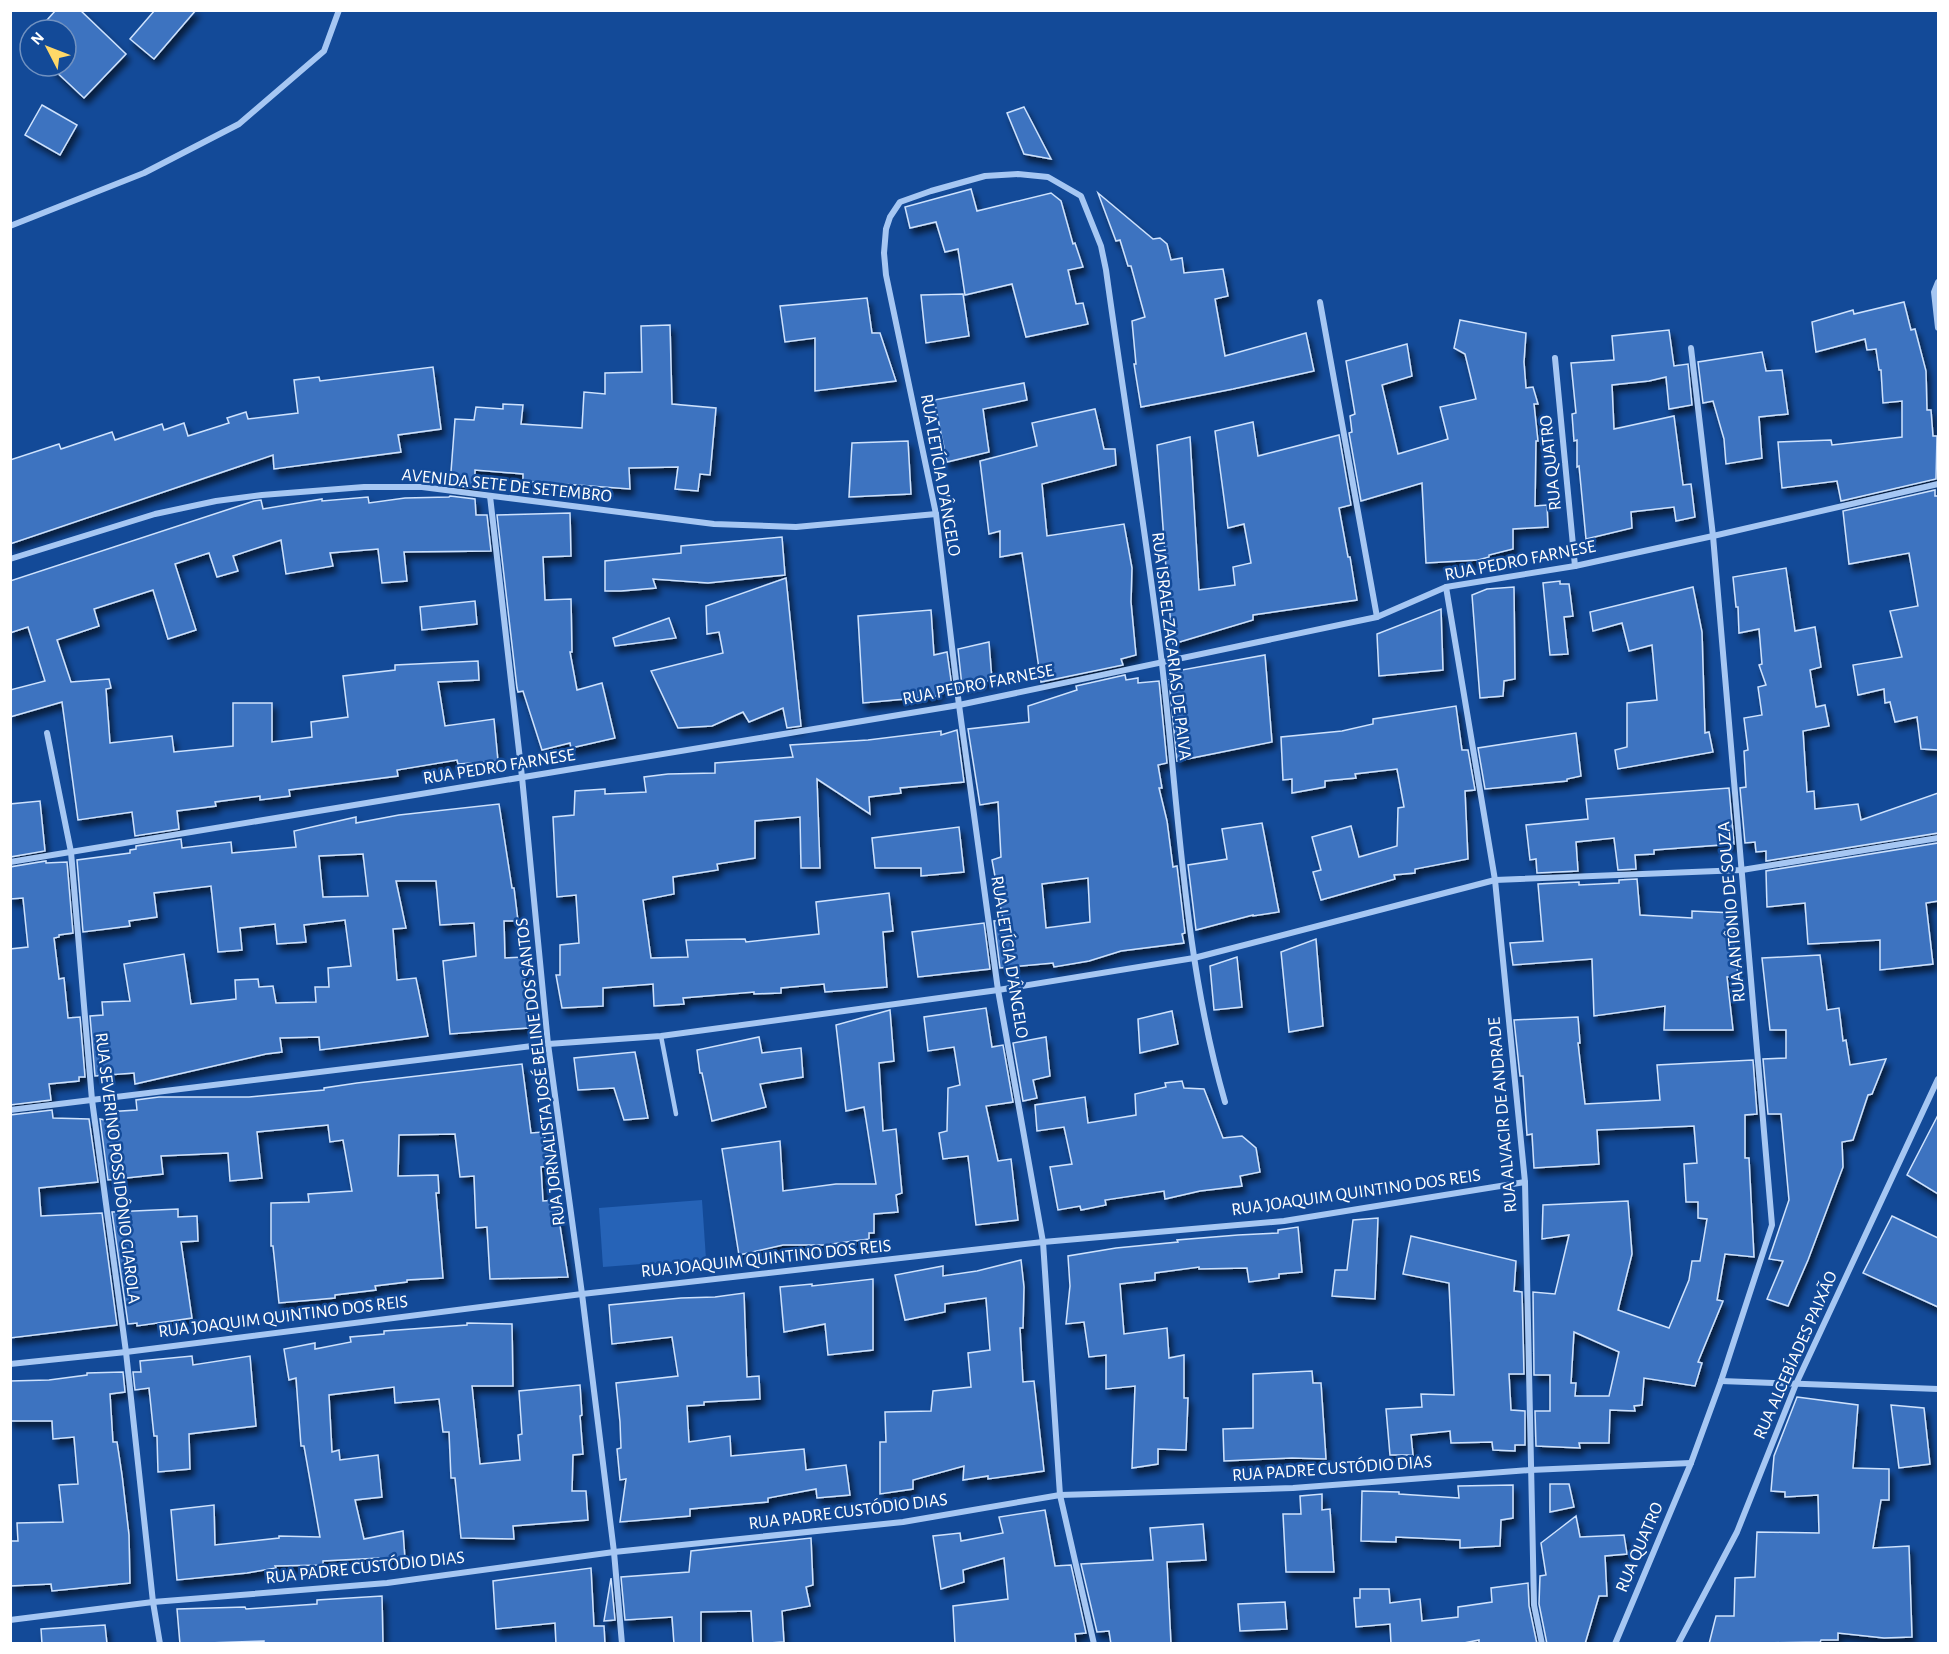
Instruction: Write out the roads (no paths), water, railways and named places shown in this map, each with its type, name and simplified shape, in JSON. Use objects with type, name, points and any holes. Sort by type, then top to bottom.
[{"type":"street","points":[[10,226],[144,172],[239,124],[324,51],[339,10]]},
{"type":"street","name":"RUA LETÍCIA D'ÂNGELO","points":[[1081,196],[1048,177],[1018,174],[985,176],[931,191],[900,202],[890,216],[886,229],[884,253],[886,275],[936,514],[959,705],[998,990],[1043,1242],[1060,1495],[1094,1644]]},
{"type":"street","name":"RUA ISRAEL ZACARIAS DE PAIVA","points":[[1081,196],[1101,246],[1106,270],[1161,662],[1194,958],[1211,1053],[1225,1102]]},
{"type":"street","points":[[1938,282],[1934,292],[1938,328]]},
{"type":"street","points":[[1320,302],[1377,617]]},
{"type":"street","name":"RUA ANTÔNIO DE SOUZA","points":[[1691,348],[1713,536],[1772,1225],[1721,1381],[1691,1463]]},
{"type":"street","name":"RUA QUATRO","points":[[1555,358],[1575,566]]},
{"type":"street","name":"RUA PEDRO FARNESE","points":[[10,862],[959,705],[1377,617],[1446,587],[1575,566],[1938,483]]},
{"type":"street","name":"AVENIDA SETE DE SETEMBRO","points":[[10,559],[155,514],[216,501],[364,487],[422,487],[714,524],[796,527],[936,514]]},
{"type":"street","name":"RUA JORNALISTA JOSÉ BELINE DOS SANTOS","points":[[490,496],[522,777],[548,1044],[614,1552],[622,1644]]},
{"type":"street","name":"RUA ALVACIR DE ANDRADE","points":[[1446,587],[1496,880],[1525,1182],[1534,1605],[1542,1644]]},
{"type":"street","name":"RUA SEVERINO POSSIDÔNIO GIAROLA","points":[[47,733],[71,852],[92,1100],[126,1352],[153,1602],[160,1644]]},
{"type":"street","points":[[10,1110],[548,1044],[661,1036],[998,990],[1194,958],[1496,880],[1742,870],[1938,838]]},
{"type":"street","name":"RUA ALCEBÍADES PAIXÃO","points":[[1678,1644],[1737,1532],[1796,1384],[1938,1080]]},
{"type":"street","name":"RUA JOAQUIM QUINTINO DOS REIS","points":[[10,1364],[126,1352],[582,1294],[1043,1242],[1284,1221],[1525,1182]]},
{"type":"street","points":[[1721,1381],[1938,1389]]},
{"type":"street","name":"RUA QUATRO","points":[[1615,1644],[1691,1463]]},
{"type":"street","name":"RUA PADRE CUSTÓDIO DIAS","points":[[10,1620],[153,1602],[387,1583],[614,1552],[903,1522],[1060,1495],[1293,1488],[1530,1470],[1691,1463]]},
{"type":"lane","points":[[661,1036],[676,1114]]}]
